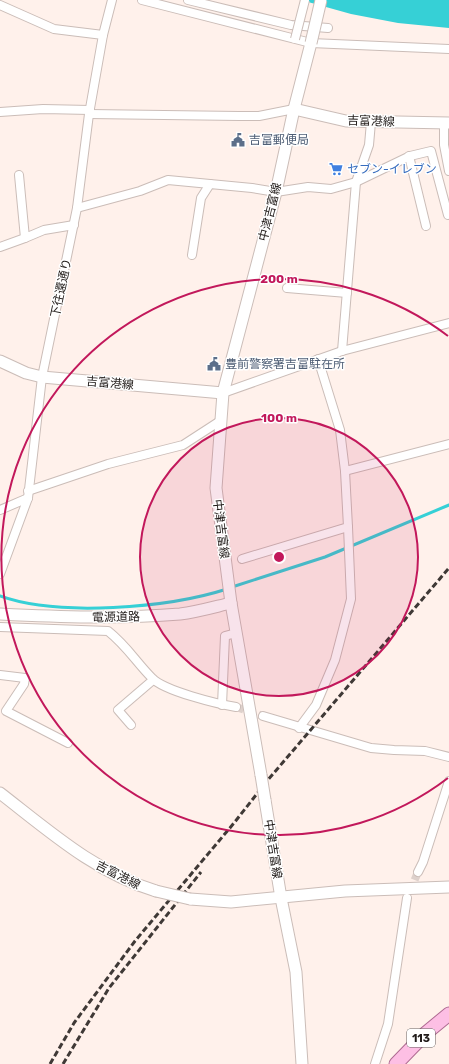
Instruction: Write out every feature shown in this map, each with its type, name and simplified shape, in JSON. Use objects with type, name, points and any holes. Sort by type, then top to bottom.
[{"type":"main road","name":"中津吉富線","points":[[302,1064],[296,972],[281,898],[231,603],[216,488],[223,392],[276,192],[294,109],[321,0]]},
{"type":"main road","name":"吉富港線","points":[[294,109],[346,121],[446,123]]},
{"type":"main road","name":"吉富港線","points":[[0,361],[26,373],[42,377],[223,392]]},
{"type":"main road","name":"電源道路","points":[[0,614],[75,617],[129,617],[182,614],[231,603]]},
{"type":"main road","name":"吉富港線","points":[[0,793],[74,849],[106,871],[133,885],[190,899],[231,902],[281,898]]},
{"type":"main road","points":[[281,898],[345,891],[449,887]]},
{"type":"main road","name":"113","points":[[396,1064],[426,1033],[449,1014]]},
{"type":"street","name":"下往還通り","points":[[0,574],[28,494],[42,377],[74,225],[89,112],[103,35],[112,0]]},
{"type":"street","points":[[142,0],[311,43],[449,49]]},
{"type":"street","points":[[188,0],[291,25],[328,28]]},
{"type":"street","points":[[295,39],[305,0]]},
{"type":"street","points":[[0,5],[54,28],[103,35]]},
{"type":"street","points":[[0,112],[43,109],[89,112],[259,116],[294,109]]},
{"type":"street","points":[[342,351],[356,182],[369,145],[371,122]]},
{"type":"street","points":[[446,123],[444,145],[449,171]]},
{"type":"street","points":[[77,208],[140,191],[168,180],[252,188],[276,192],[308,187],[331,189],[356,182],[409,156],[431,151],[448,215]]},
{"type":"street","points":[[409,156],[426,226]]},
{"type":"street","points":[[18,176],[25,238]]},
{"type":"street","points":[[192,255],[201,198],[210,184]]},
{"type":"street","points":[[0,247],[44,230],[74,225]]},
{"type":"street","points":[[287,288],[347,293]]},
{"type":"street","points":[[223,392],[342,351],[449,323]]},
{"type":"street","points":[[300,728],[316,705],[335,660],[351,599],[345,471],[340,430],[318,359]]},
{"type":"street","points":[[0,510],[28,494],[108,464],[183,444],[220,421]]},
{"type":"street","points":[[345,471],[449,444]]},
{"type":"street","points":[[242,559],[348,527]]},
{"type":"street","points":[[0,626],[108,631],[122,642],[153,680],[170,688],[222,705],[236,707]]},
{"type":"street","points":[[222,705],[225,636],[236,633]]},
{"type":"street","points":[[0,675],[25,678],[24,684],[6,711],[68,743]]},
{"type":"street","points":[[131,725],[118,710],[153,680]]},
{"type":"street","points":[[263,716],[371,748],[425,751],[449,757]]},
{"type":"street","points":[[418,872],[423,862],[449,781]]},
{"type":"street","points":[[375,1064],[388,1024],[407,898]]},
{"type":"water","points":[[301,0],[449,0],[449,28],[398,23],[351,14]]},
{"type":"waterway","points":[[232,587],[325,557],[449,505]]},
{"type":"waterway","points":[[0,596],[24,603],[52,606],[113,608],[175,601],[203,596],[227,589]]},
{"type":"tunnel","points":[[236,707],[263,716]]},
{"type":"tunnel","points":[[410,891],[418,872]]},
{"type":"railway","points":[[50,1064],[74,1023],[135,941],[234,823],[267,781],[449,568]]},
{"type":"railway","points":[[63,1064],[109,988],[201,872]]},
{"type":"place","name":"吉富郵便局","points":[[238,140]]},
{"type":"place","name":"セブン-イレブン","points":[[336,169]]},
{"type":"place","name":"豊前警察署吉富駐在所","points":[[214,364]]}]
